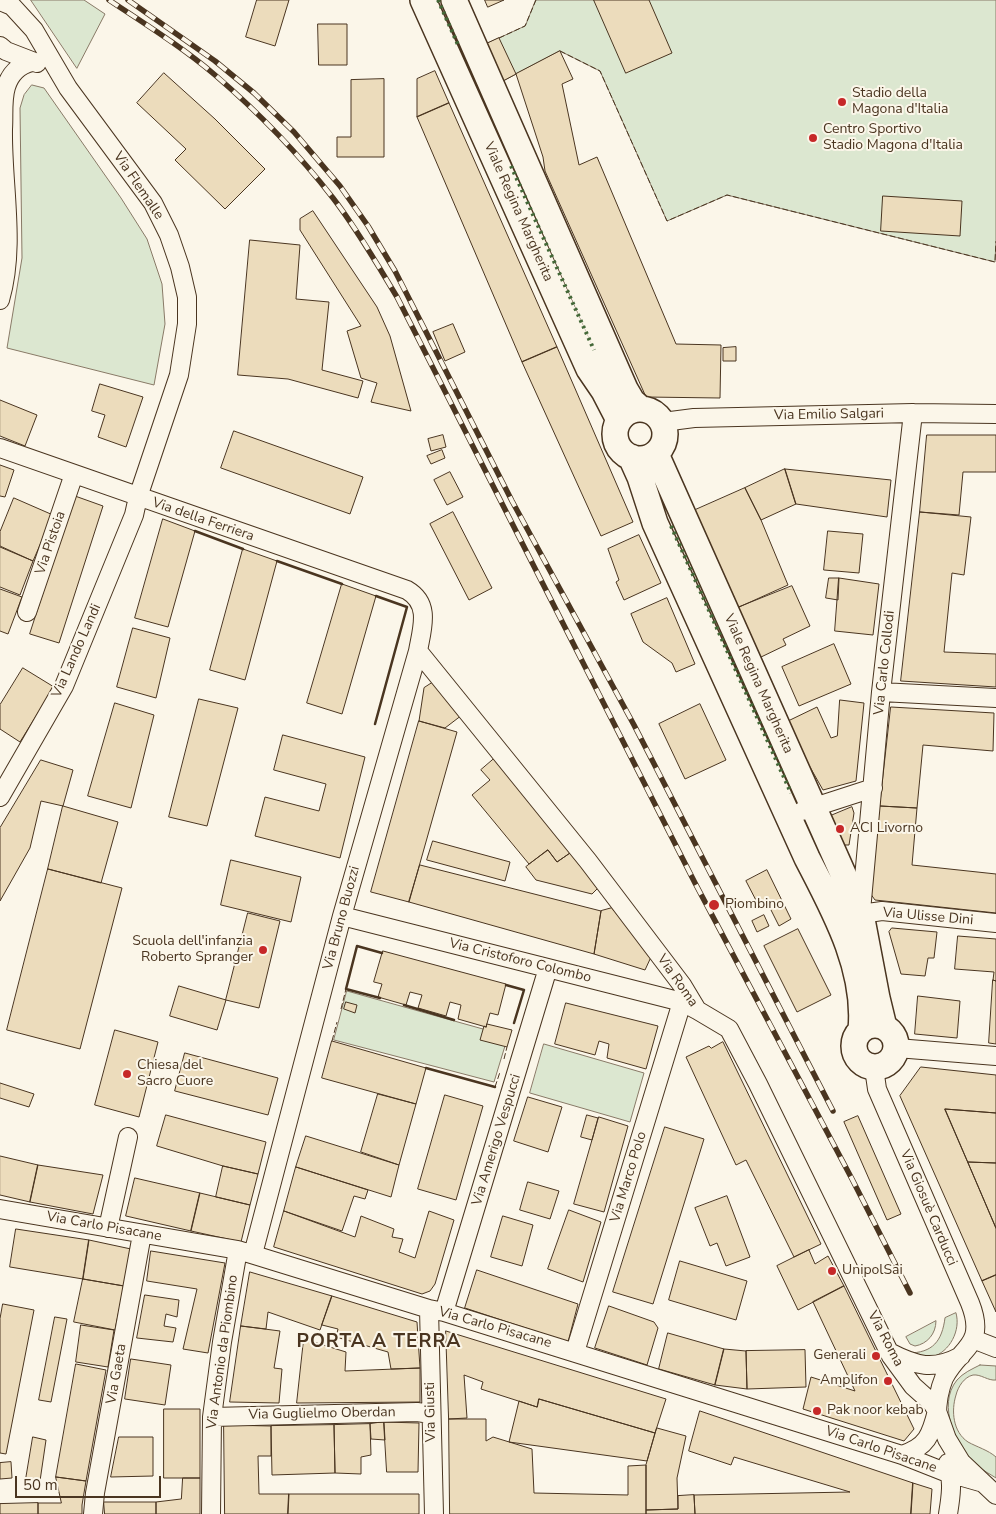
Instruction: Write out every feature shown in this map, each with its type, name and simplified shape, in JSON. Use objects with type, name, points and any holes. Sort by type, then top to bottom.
[{"type":"street","name":"Via Flemalle","points":[[0,0],[12,6],[34,30],[68,88],[154,204],[172,243],[180,266],[187,297],[188,324],[179,375],[138,497]]},
{"type":"street","name":"Viale Regina Margherita","points":[[423,0],[589,369],[604,391],[619,420],[615,437],[618,445],[631,457],[640,477],[655,523],[807,858],[835,911],[848,945],[863,1012],[881,1035]]},
{"type":"street","name":"Viale Regina Margherita","points":[[454,0],[625,389],[632,402],[641,409],[657,415],[663,422]]},
{"type":"street","name":"Via Flemalle","points":[[0,46],[6,52],[39,63],[68,88]]},
{"type":"street","points":[[0,300],[4,288],[8,253],[3,140],[4,95],[9,79],[15,70],[22,64],[32,62]]},
{"type":"street","points":[[619,420],[633,410],[641,409]]},
{"type":"street","name":"Via Emilio Salgari","points":[[663,422],[694,418],[913,412],[996,414]]},
{"type":"street","name":"Via Carlo Collodi","points":[[861,914],[882,692],[913,412]]},
{"type":"street","points":[[631,457],[639,459],[648,458],[656,454],[662,447],[665,439],[663,422]]},
{"type":"street","name":"Via della Ferriera","points":[[0,448],[407,590]]},
{"type":"street","name":"Viale Regina Margherita","points":[[656,454],[861,914],[877,998],[881,1035]]},
{"type":"street","name":"Via Pistoia","points":[[27,612],[74,474]]},
{"type":"street","name":"Via Lando Landi","points":[[0,797],[64,686],[134,515],[138,497]]},
{"type":"street","name":"Via Bruno Buozzi","points":[[246,1252],[418,651],[423,621],[421,602],[416,595],[407,590]]},
{"type":"street","name":"Via Roma","points":[[418,651],[588,861],[682,985],[689,1006],[729,1029],[758,1084],[889,1352],[907,1379],[932,1403],[937,1411]]},
{"type":"street","points":[[882,692],[996,698]]},
{"type":"street","points":[[788,816],[873,788]]},
{"type":"street","name":"Via Ulisse Dini","points":[[835,911],[861,914],[882,912],[996,923]]},
{"type":"street","name":"Via Cristoforo Colombo","points":[[342,916],[689,1006]]},
{"type":"street","name":"Via Amerigo Vespucci","points":[[437,1311],[548,968]]},
{"type":"street","name":"Via Marco Polo","points":[[575,1352],[689,1006]]},
{"type":"street","points":[[881,1035],[892,1060],[881,1067],[867,1066],[856,1057],[854,1043],[856,1036],[881,1035],[996,1056]]},
{"type":"street","name":"Via Giosuè Carducci","points":[[874,1068],[880,1096],[974,1312],[975,1321],[968,1347]]},
{"type":"street","points":[[108,1228],[128,1137]]},
{"type":"street","name":"Via Carlo Pisacane","points":[[0,1208],[246,1252],[575,1352],[902,1455],[951,1474],[982,1482]]},
{"type":"street","name":"Via Gaeta","points":[[93,1514],[95,1493],[142,1234]]},
{"type":"street","name":"Via Antonio da Piombino","points":[[211,1514],[212,1417],[222,1342],[246,1252]]},
{"type":"street","name":"Via Giusti","points":[[434,1514],[432,1414],[437,1311]]},
{"type":"street","points":[[902,1455],[920,1447],[927,1440],[934,1426],[940,1389],[944,1378],[968,1347]]},
{"type":"street","points":[[889,1352],[913,1364],[927,1366],[951,1362],[968,1347],[996,1348]]},
{"type":"street","points":[[937,1411],[939,1434],[951,1474],[952,1488],[948,1514]]},
{"type":"street","points":[[937,1411],[947,1439],[961,1462],[996,1495]]},
{"type":"street","name":"Via Guglielmo Oberdan","points":[[212,1417],[408,1412],[432,1414]]},
{"type":"green space","points":[[31,0],[84,0],[105,14],[77,68]]},
{"type":"green space","name":"Centro Sportivo Stadio Magona d'Italia","points":[[536,0],[996,0],[995,262],[727,195],[667,221],[600,71],[560,51],[503,81],[486,44],[525,26]]},
{"type":"green space","points":[[32,85],[44,88],[121,198],[147,239],[162,284],[165,324],[154,385],[7,348],[22,258],[20,108],[24,95]]},
{"type":"green space","points":[[347,991],[508,1036],[494,1082],[334,1040]]},
{"type":"green space","points":[[544,1044],[644,1073],[630,1122],[530,1093]]},
{"type":"green space","points":[[956,1313],[957,1326],[953,1340],[944,1350],[932,1357],[908,1353],[924,1351],[935,1344],[944,1326],[945,1318]]},
{"type":"green space","points":[[936,1321],[933,1334],[927,1341],[915,1346],[910,1344],[906,1337]]},
{"type":"green space","points":[[980,1365],[996,1366],[996,1380],[973,1375],[964,1380],[958,1389],[954,1401],[954,1421],[963,1438],[996,1457],[996,1478],[978,1467],[969,1457],[956,1437],[949,1413],[948,1402],[951,1390],[957,1380]]},
{"type":"building","points":[[257,0],[289,0],[275,46],[246,37]]},
{"type":"building","points":[[485,0],[504,0],[488,7]]},
{"type":"building","points":[[594,0],[649,0],[672,53],[626,73]]},
{"type":"building","points":[[318,24],[347,24],[347,65],[319,65]]},
{"type":"building","points":[[499,38],[516,74],[503,81],[486,44]]},
{"type":"building","points":[[560,51],[573,79],[562,84],[579,165],[597,157],[676,344],[721,345],[720,398],[646,397],[545,171],[543,157],[516,74]]},
{"type":"building","points":[[435,71],[449,103],[417,117],[417,79]]},
{"type":"building","points":[[164,73],[215,119],[265,169],[225,209],[175,160],[186,149],[137,103]]},
{"type":"building","points":[[384,79],[384,157],[337,157],[337,137],[351,137],[351,80]]},
{"type":"building","points":[[449,103],[557,347],[522,362],[417,117]]},
{"type":"building","points":[[883,196],[962,201],[960,236],[881,231]]},
{"type":"building","points":[[313,211],[377,307],[390,336],[411,411],[371,402],[377,383],[361,378],[347,331],[361,326],[300,230],[300,219]]},
{"type":"building","points":[[250,240],[300,245],[296,299],[329,302],[322,370],[363,381],[358,398],[288,379],[238,375]]},
{"type":"building","points":[[453,324],[465,352],[445,361],[433,332]]},
{"type":"building","points":[[557,347],[633,522],[601,536],[522,362]]},
{"type":"building","points":[[736,347],[736,361],[723,361],[723,348]]},
{"type":"building","points":[[100,384],[143,397],[126,447],[98,437],[105,415],[92,411]]},
{"type":"building","points":[[0,400],[37,415],[25,446],[0,436]]},
{"type":"building","points":[[234,431],[363,477],[350,514],[221,468]]},
{"type":"building","points":[[443,435],[446,447],[431,451],[428,439]]},
{"type":"building","points":[[927,435],[996,435],[996,472],[963,472],[959,515],[920,512]]},
{"type":"building","points":[[442,450],[445,458],[431,464],[427,456]]},
{"type":"building","points":[[0,465],[14,470],[5,497],[0,496]]},
{"type":"building","points":[[785,469],[891,480],[887,517],[796,504]]},
{"type":"building","points":[[785,469],[796,504],[761,520],[745,488]]},
{"type":"building","points":[[450,472],[463,497],[447,505],[434,480]]},
{"type":"building","points":[[745,488],[761,520],[788,585],[737,608],[693,511]]},
{"type":"building","points":[[75,496],[103,506],[59,643],[30,634]]},
{"type":"building","points":[[14,498],[53,515],[33,561],[0,546],[0,532]]},
{"type":"building","points":[[453,512],[492,588],[469,600],[430,524]]},
{"type":"building","points":[[920,512],[971,517],[964,575],[952,573],[944,652],[996,654],[996,687],[901,681]]},
{"type":"building","points":[[163,519],[195,531],[168,627],[135,618]]},
{"type":"building","points":[[828,531],[863,534],[859,573],[824,570]]},
{"type":"building","points":[[639,535],[661,583],[624,600],[616,582],[619,580],[608,549]]},
{"type":"building","points":[[0,547],[33,561],[20,595],[0,587]]},
{"type":"building","points":[[243,549],[277,561],[245,680],[210,670]]},
{"type":"building","points":[[829,578],[839,578],[838,600],[826,598]]},
{"type":"building","points":[[839,578],[879,584],[873,635],[835,631]]},
{"type":"building","points":[[342,584],[376,596],[342,714],[307,703]]},
{"type":"building","points":[[792,586],[810,626],[783,639],[786,645],[759,658],[737,608]]},
{"type":"building","points":[[0,589],[22,597],[8,634],[0,631]]},
{"type":"building","points":[[667,598],[695,664],[676,672],[672,663],[643,642],[631,614]]},
{"type":"building","points":[[133,628],[170,638],[156,698],[117,687]]},
{"type":"building","points":[[834,644],[851,684],[799,706],[782,667]]},
{"type":"building","points":[[23,668],[54,687],[20,742],[0,729],[0,705]]},
{"type":"building","points":[[435,681],[462,715],[445,728],[419,721],[424,688]]},
{"type":"building","points":[[199,699],[238,708],[207,826],[169,817]]},
{"type":"building","points":[[840,700],[864,703],[856,781],[823,790],[802,753],[788,721],[817,707],[831,738],[837,736]]},
{"type":"building","points":[[115,703],[154,715],[131,808],[88,796]]},
{"type":"building","points":[[700,704],[726,760],[685,779],[659,724]]},
{"type":"building","points":[[891,707],[994,713],[993,751],[923,745],[917,808],[880,806]]},
{"type":"building","points":[[419,721],[457,732],[409,902],[371,892]]},
{"type":"building","points":[[283,735],[365,757],[340,858],[255,836],[265,797],[319,811],[326,784],[274,770]]},
{"type":"building","points":[[495,758],[570,853],[557,862],[548,850],[529,864],[472,795],[490,780],[481,770]]},
{"type":"building","points":[[41,760],[73,770],[63,806],[41,801],[30,848],[0,901],[0,828]]},
{"type":"building","points":[[63,806],[118,822],[101,883],[48,869]]},
{"type":"building","points":[[880,806],[917,808],[912,865],[996,874],[996,913],[875,900],[870,893]]},
{"type":"building","points":[[852,807],[854,813],[849,845],[841,845],[828,817]]},
{"type":"building","points":[[433,841],[510,862],[505,881],[427,860]]},
{"type":"building","points":[[548,850],[557,862],[570,853],[598,888],[592,894],[536,880],[526,867]]},
{"type":"building","points":[[231,860],[301,877],[291,922],[221,905]]},
{"type":"building","points":[[420,865],[601,911],[594,954],[409,902]]},
{"type":"building","points":[[48,869],[122,888],[80,1049],[7,1030]]},
{"type":"building","points":[[767,870],[791,919],[779,926],[768,904],[760,908],[746,881]]},
{"type":"building","points":[[612,908],[651,957],[645,970],[594,954],[601,911]]},
{"type":"building","points":[[248,913],[280,921],[259,1008],[226,1000]]},
{"type":"building","points":[[764,915],[769,926],[757,932],[752,921]]},
{"type":"building","points":[[892,928],[937,932],[934,958],[928,958],[925,976],[901,974],[889,932]]},
{"type":"building","name":"Piombino","points":[[798,929],[831,995],[797,1012],[764,946]]},
{"type":"building","points":[[958,936],[996,939],[996,981],[993,980],[994,972],[955,969]]},
{"type":"building","points":[[383,951],[506,984],[498,1015],[490,1013],[486,1027],[458,1019],[461,1005],[450,1002],[446,1016],[418,1008],[422,995],[410,992],[406,1005],[378,997],[382,984],[374,982]]},
{"type":"building","points":[[993,980],[996,981],[996,1044],[989,1043]]},
{"type":"building","points":[[179,986],[226,1000],[217,1030],[170,1016]]},
{"type":"building","points":[[918,996],[960,1001],[957,1038],[915,1034]]},
{"type":"building","points":[[346,1002],[357,1005],[355,1013],[344,1009]]},
{"type":"building","points":[[566,1003],[658,1026],[646,1069],[607,1058],[609,1044],[599,1041],[595,1055],[555,1044]]},
{"type":"building","points":[[487,1024],[512,1030],[507,1047],[480,1040],[484,1026],[486,1027]]},
{"type":"building","name":"Chiesa del Sacro Cuore","points":[[115,1030],[158,1042],[139,1117],[95,1105]]},
{"type":"building","points":[[332,1041],[426,1068],[416,1104],[322,1078]]},
{"type":"building","points":[[723,1042],[821,1244],[794,1257],[746,1160],[736,1165],[686,1057],[709,1046],[711,1048]]},
{"type":"building","points":[[185,1053],[278,1078],[268,1115],[175,1091]]},
{"type":"building","points":[[921,1067],[996,1075],[996,1113],[945,1109],[996,1228],[996,1275],[982,1281],[900,1096]]},
{"type":"building","points":[[0,1083],[34,1094],[29,1107],[0,1098]]},
{"type":"building","points":[[378,1094],[416,1104],[399,1165],[361,1152]]},
{"type":"building","points":[[445,1095],[483,1106],[456,1200],[418,1189]]},
{"type":"building","points":[[528,1097],[562,1107],[548,1152],[514,1141]]},
{"type":"building","points":[[945,1109],[996,1113],[996,1163],[968,1162]]},
{"type":"building","points":[[166,1115],[266,1142],[258,1174],[223,1166],[157,1146]]},
{"type":"building","points":[[587,1115],[598,1118],[592,1140],[581,1137]]},
{"type":"building","points":[[858,1116],[901,1214],[887,1220],[844,1122]]},
{"type":"building","points":[[599,1117],[628,1126],[604,1212],[574,1204]]},
{"type":"building","points":[[665,1127],[704,1139],[653,1304],[613,1292]]},
{"type":"building","points":[[306,1136],[399,1165],[391,1197],[296,1167]]},
{"type":"building","points":[[0,1156],[38,1165],[30,1202],[0,1195]]},
{"type":"building","points":[[968,1162],[996,1163],[996,1228]]},
{"type":"building","points":[[38,1165],[103,1175],[93,1214],[30,1202]]},
{"type":"building","points":[[223,1166],[258,1174],[250,1205],[216,1197]]},
{"type":"building","points":[[296,1167],[368,1190],[365,1199],[354,1196],[342,1231],[284,1211]]},
{"type":"building","points":[[135,1178],[200,1193],[191,1231],[126,1216]]},
{"type":"building","points":[[528,1182],[559,1191],[550,1219],[520,1210]]},
{"type":"building","points":[[200,1193],[250,1205],[241,1242],[191,1231]]},
{"type":"building","points":[[727,1196],[750,1257],[726,1266],[717,1243],[710,1246],[695,1208]]},
{"type":"building","points":[[569,1210],[601,1222],[583,1282],[548,1269]]},
{"type":"building","points":[[284,1211],[355,1237],[361,1216],[394,1229],[392,1237],[403,1239],[399,1252],[415,1258],[429,1211],[454,1220],[435,1284],[430,1291],[422,1294],[274,1247]]},
{"type":"building","points":[[503,1216],[533,1225],[522,1266],[491,1257]]},
{"type":"building","points":[[16,1229],[89,1240],[83,1279],[10,1267]]},
{"type":"building","points":[[89,1240],[131,1249],[124,1286],[83,1279]]},
{"type":"building","points":[[809,1250],[815,1264],[828,1256],[844,1286],[798,1310],[777,1266]]},
{"type":"building","points":[[151,1251],[225,1263],[208,1353],[183,1349],[197,1289],[147,1281]]},
{"type":"building","points":[[680,1261],[747,1281],[736,1320],[669,1300]]},
{"type":"building","points":[[477,1270],[578,1304],[568,1342],[465,1308]]},
{"type":"building","points":[[250,1272],[332,1296],[320,1330],[268,1312],[266,1329],[241,1326]]},
{"type":"building","points":[[996,1275],[996,1312],[982,1281]]},
{"type":"building","points":[[83,1279],[124,1286],[115,1330],[74,1322]]},
{"type":"building","points":[[844,1286],[914,1429],[904,1441],[803,1409],[811,1377],[855,1391],[813,1302]]},
{"type":"building","points":[[145,1295],[179,1300],[177,1317],[166,1314],[164,1326],[176,1328],[173,1342],[137,1338]]},
{"type":"building","points":[[332,1296],[417,1322],[420,1368],[391,1369],[388,1352],[336,1337],[338,1329],[322,1325]]},
{"type":"building","points":[[3,1304],[34,1310],[6,1454],[0,1453],[0,1319]]},
{"type":"building","points":[[609,1306],[654,1322],[658,1328],[647,1365],[595,1348]]},
{"type":"building","points":[[55,1317],[67,1319],[51,1402],[39,1400]]},
{"type":"building","points":[[81,1325],[114,1330],[108,1367],[76,1362]]},
{"type":"building","points":[[241,1326],[280,1331],[274,1368],[282,1369],[279,1403],[230,1402]]},
{"type":"building","points":[[446,1331],[666,1399],[655,1433],[539,1399],[537,1407],[481,1389],[483,1382],[464,1375],[467,1418],[449,1419]]},
{"type":"building","points":[[668,1333],[724,1349],[715,1385],[659,1369]]},
{"type":"building","points":[[304,1339],[346,1352],[345,1371],[420,1368],[420,1402],[297,1403]]},
{"type":"building","points":[[724,1349],[746,1351],[747,1389],[715,1385]]},
{"type":"building","points":[[805,1350],[806,1387],[747,1389],[746,1351]]},
{"type":"building","points":[[131,1359],[171,1365],[165,1405],[125,1399]]},
{"type":"building","points":[[76,1364],[106,1370],[86,1481],[56,1477]]},
{"type":"building","points":[[539,1399],[655,1433],[647,1461],[509,1442],[519,1401],[537,1407]]},
{"type":"building","points":[[164,1409],[200,1409],[200,1478],[164,1478]]},
{"type":"building","points":[[700,1411],[913,1483],[911,1514],[695,1514],[694,1495],[850,1492],[734,1457],[731,1465],[689,1451]]},
{"type":"building","points":[[449,1419],[486,1419],[486,1441],[493,1437],[532,1449],[534,1493],[628,1495],[628,1466],[646,1465],[646,1514],[450,1514]]},
{"type":"building","points":[[384,1422],[419,1423],[418,1472],[387,1472]]},
{"type":"building","points":[[384,1422],[385,1440],[371,1439],[370,1424]]},
{"type":"building","points":[[370,1424],[371,1455],[361,1457],[361,1474],[335,1473],[334,1425]]},
{"type":"building","points":[[224,1425],[271,1426],[271,1456],[258,1456],[259,1494],[289,1494],[288,1514],[225,1514]]},
{"type":"building","points":[[334,1425],[335,1473],[272,1475],[271,1426]]},
{"type":"building","points":[[657,1428],[686,1436],[677,1478],[678,1509],[646,1510],[646,1465]]},
{"type":"building","points":[[33,1437],[46,1440],[40,1481],[26,1479]]},
{"type":"building","points":[[119,1437],[153,1437],[153,1476],[111,1477]]},
{"type":"building","points":[[11,1462],[12,1478],[0,1479],[0,1463]]},
{"type":"building","points":[[56,1477],[86,1481],[82,1514],[38,1514],[38,1503],[61,1503]]},
{"type":"building","points":[[183,1478],[200,1478],[200,1514],[156,1514],[156,1502],[181,1499]]},
{"type":"building","points":[[913,1483],[932,1489],[930,1514],[911,1514]]},
{"type":"building","points":[[289,1494],[419,1494],[419,1514],[288,1514]]},
{"type":"building","points":[[694,1495],[695,1514],[646,1514],[646,1510],[678,1509],[678,1496]]},
{"type":"building","points":[[104,1502],[156,1502],[156,1514],[105,1514]]},
{"type":"building","points":[[38,1503],[38,1514],[0,1514],[0,1504]]},
{"type":"railway","points":[[109,0],[190,55],[215,75],[292,149],[342,210],[397,297],[695,883],[852,1179],[910,1293]]},
{"type":"railway","points":[[128,0],[215,61],[254,93],[294,132],[340,186],[368,226],[395,271],[512,501],[634,725],[833,1111]]},
{"type":"hedge","points":[[438,0],[459,47]]},
{"type":"hedge","points":[[511,166],[594,350]]},
{"type":"hedge","points":[[671,526],[791,793]]},
{"type":"fence","points":[[499,38],[525,26],[536,0]]},
{"type":"fence","points":[[560,51],[600,71],[667,221],[727,195],[995,262],[996,241]]},
{"type":"fence","points":[[341,1009],[346,989]]},
{"type":"fence","points":[[332,1041],[337,1022]]},
{"type":"fence","points":[[504,1059],[507,1047]]},
{"type":"fence","points":[[495,1087],[500,1072]]},
{"type":"wall","points":[[195,531],[243,549]]},
{"type":"wall","points":[[277,561],[342,584]]},
{"type":"wall","points":[[375,724],[407,607],[376,596]]},
{"type":"wall","points":[[380,998],[346,989],[357,946],[382,953]]},
{"type":"wall","points":[[506,985],[524,990],[514,1023]]},
{"type":"wall","points":[[404,1005],[454,1020]]},
{"type":"wall","points":[[426,1068],[495,1087]]},
{"type":"place","name":"Stadio della Magona d'Italia","points":[[842,102]]},
{"type":"place","name":"Centro Sportivo Stadio Magona d'Italia","points":[[813,138]]},
{"type":"place","name":"ACI Livorno","points":[[840,829]]},
{"type":"place","name":"Piombino","points":[[714,905]]},
{"type":"place","name":"Scuola dell'infanzia Roberto Spranger","points":[[263,950]]},
{"type":"place","name":"Chiesa del Sacro Cuore","points":[[127,1074]]},
{"type":"place","name":"UnipolSai","points":[[832,1271]]},
{"type":"place","name":"Generali","points":[[876,1356]]},
{"type":"place","name":"Amplifon","points":[[888,1381]]},
{"type":"place","name":"Pak noor kebab","points":[[817,1411]]},
{"type":"district","name":"PORTA A TERRA","points":[[379,1342]]}]
